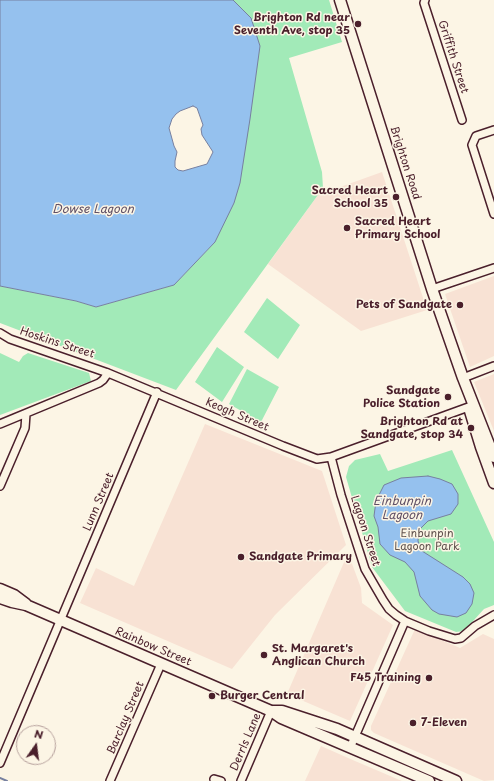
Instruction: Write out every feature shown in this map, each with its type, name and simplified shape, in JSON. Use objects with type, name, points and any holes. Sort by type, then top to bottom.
[{"type":"main road","name":"Brighton Road","points":[[340,0],[432,288],[472,406],[481,447],[494,483]]},
{"type":"main road","name":"Brighton Road","points":[[472,406],[494,457]]},
{"type":"main road","name":"Rainbow Street","points":[[0,589],[14,595],[26,605]]},
{"type":"main road","name":"Rainbow Street","points":[[0,598],[26,605],[62,620],[271,711],[282,718],[350,748],[429,781]]},
{"type":"main road","name":"Rainbow Street","points":[[271,711],[282,712],[355,736],[456,781]]},
{"type":"street","name":"Griffith Street","points":[[425,0],[424,4],[462,120]]},
{"type":"street","points":[[494,130],[476,136],[472,145],[494,214]]},
{"type":"street","points":[[432,288],[494,268]]},
{"type":"street","name":"Hoskins Street","points":[[0,333],[10,339],[108,372]]},
{"type":"street","points":[[463,378],[494,366]]},
{"type":"street","points":[[0,424],[99,383],[108,372]]},
{"type":"street","name":"Keogh Street","points":[[108,372],[310,457],[323,459],[472,406]]},
{"type":"street","name":"Lunn Street","points":[[0,763],[62,620],[157,392]]},
{"type":"street","points":[[0,486],[25,428],[26,414]]},
{"type":"street","name":"Lagoon Street","points":[[331,457],[365,570],[383,600],[396,615],[405,621],[429,631],[455,639],[462,638],[475,626],[494,616]]},
{"type":"street","points":[[350,748],[405,621]]},
{"type":"street","name":"Barclay Street","points":[[110,781],[161,664]]},
{"type":"street","name":"Derrls Lane","points":[[241,781],[271,711]]},
{"type":"shaded area","name":"Sacred Heart Primary School","points":[[382,172],[427,310],[361,331],[268,264],[323,188],[329,191]]},
{"type":"shaded area","points":[[494,276],[494,356],[470,367],[445,294]]},
{"type":"shaded area","points":[[494,374],[494,431],[474,382]]},
{"type":"shaded area","name":"Sandgate Primary","points":[[205,424],[322,471],[346,545],[275,615],[232,669],[80,603],[96,568],[134,586]]},
{"type":"shaded area","points":[[348,553],[361,588],[362,603],[393,625],[350,721],[287,694]]},
{"type":"shaded area","points":[[415,629],[460,648],[483,634],[494,639],[494,780],[484,781],[374,733],[371,730],[371,726]]},
{"type":"shaded area","points":[[321,746],[355,761],[402,781],[305,781]]},
{"type":"green space","points":[[233,0],[329,0],[342,42],[289,58],[322,172],[323,188],[176,390],[0,323],[0,286],[76,301],[96,307],[174,285],[215,242],[251,18]]},
{"type":"green space","points":[[267,298],[300,325],[278,359],[244,332]]},
{"type":"green space","points":[[217,347],[244,367],[222,402],[195,382]]},
{"type":"green space","points":[[0,353],[19,362],[23,356],[28,353],[89,373],[91,381],[0,415]]},
{"type":"green space","points":[[247,369],[279,387],[261,422],[229,404]]},
{"type":"green space","name":"Einbunpin Lagoon Park","points":[[452,450],[494,542],[494,605],[484,609],[464,631],[456,632],[405,611],[372,567],[346,477],[349,466],[355,460],[380,454],[388,471]]},
{"type":"water","name":"Dowse Lagoon","points":[[0,0],[233,0],[251,18],[260,46],[240,183],[234,203],[215,242],[174,285],[96,307],[76,301],[0,286]],"holes":[[[193,106],[197,108],[203,125],[201,129],[202,135],[213,152],[207,164],[183,171],[178,170],[175,167],[177,152],[169,128],[172,119],[180,111]]]},
{"type":"water","name":"Einbunpin Lagoon","points":[[428,476],[452,484],[458,494],[458,504],[451,514],[428,521],[419,530],[418,541],[422,551],[463,577],[470,584],[474,593],[472,604],[466,613],[457,617],[439,614],[432,610],[420,596],[414,572],[405,562],[390,555],[380,544],[378,527],[374,516],[376,501],[384,485],[401,478]]},
{"type":"waterway","points":[[0,778],[7,781]]},
{"type":"place","name":"Brighton Rd near Seventh Ave, stop 35","points":[[358,24]]},
{"type":"place","name":"Sacred Heart School 35","points":[[396,197]]},
{"type":"place","name":"Sacred Heart Primary School","points":[[347,228]]},
{"type":"place","name":"Pets of Sandgate","points":[[460,305]]},
{"type":"place","name":"Sandgate Police Station","points":[[448,397]]},
{"type":"place","name":"Brighton Rd at Sandgate, stop 34","points":[[471,428]]},
{"type":"place","name":"Sandgate Primary","points":[[241,557]]},
{"type":"place","name":"St. Margaret's Anglican Church","points":[[264,655]]},
{"type":"place","name":"F45 Training","points":[[429,678]]},
{"type":"place","name":"Burger Central","points":[[212,696]]},
{"type":"place","name":"7-Eleven","points":[[413,723]]}]
